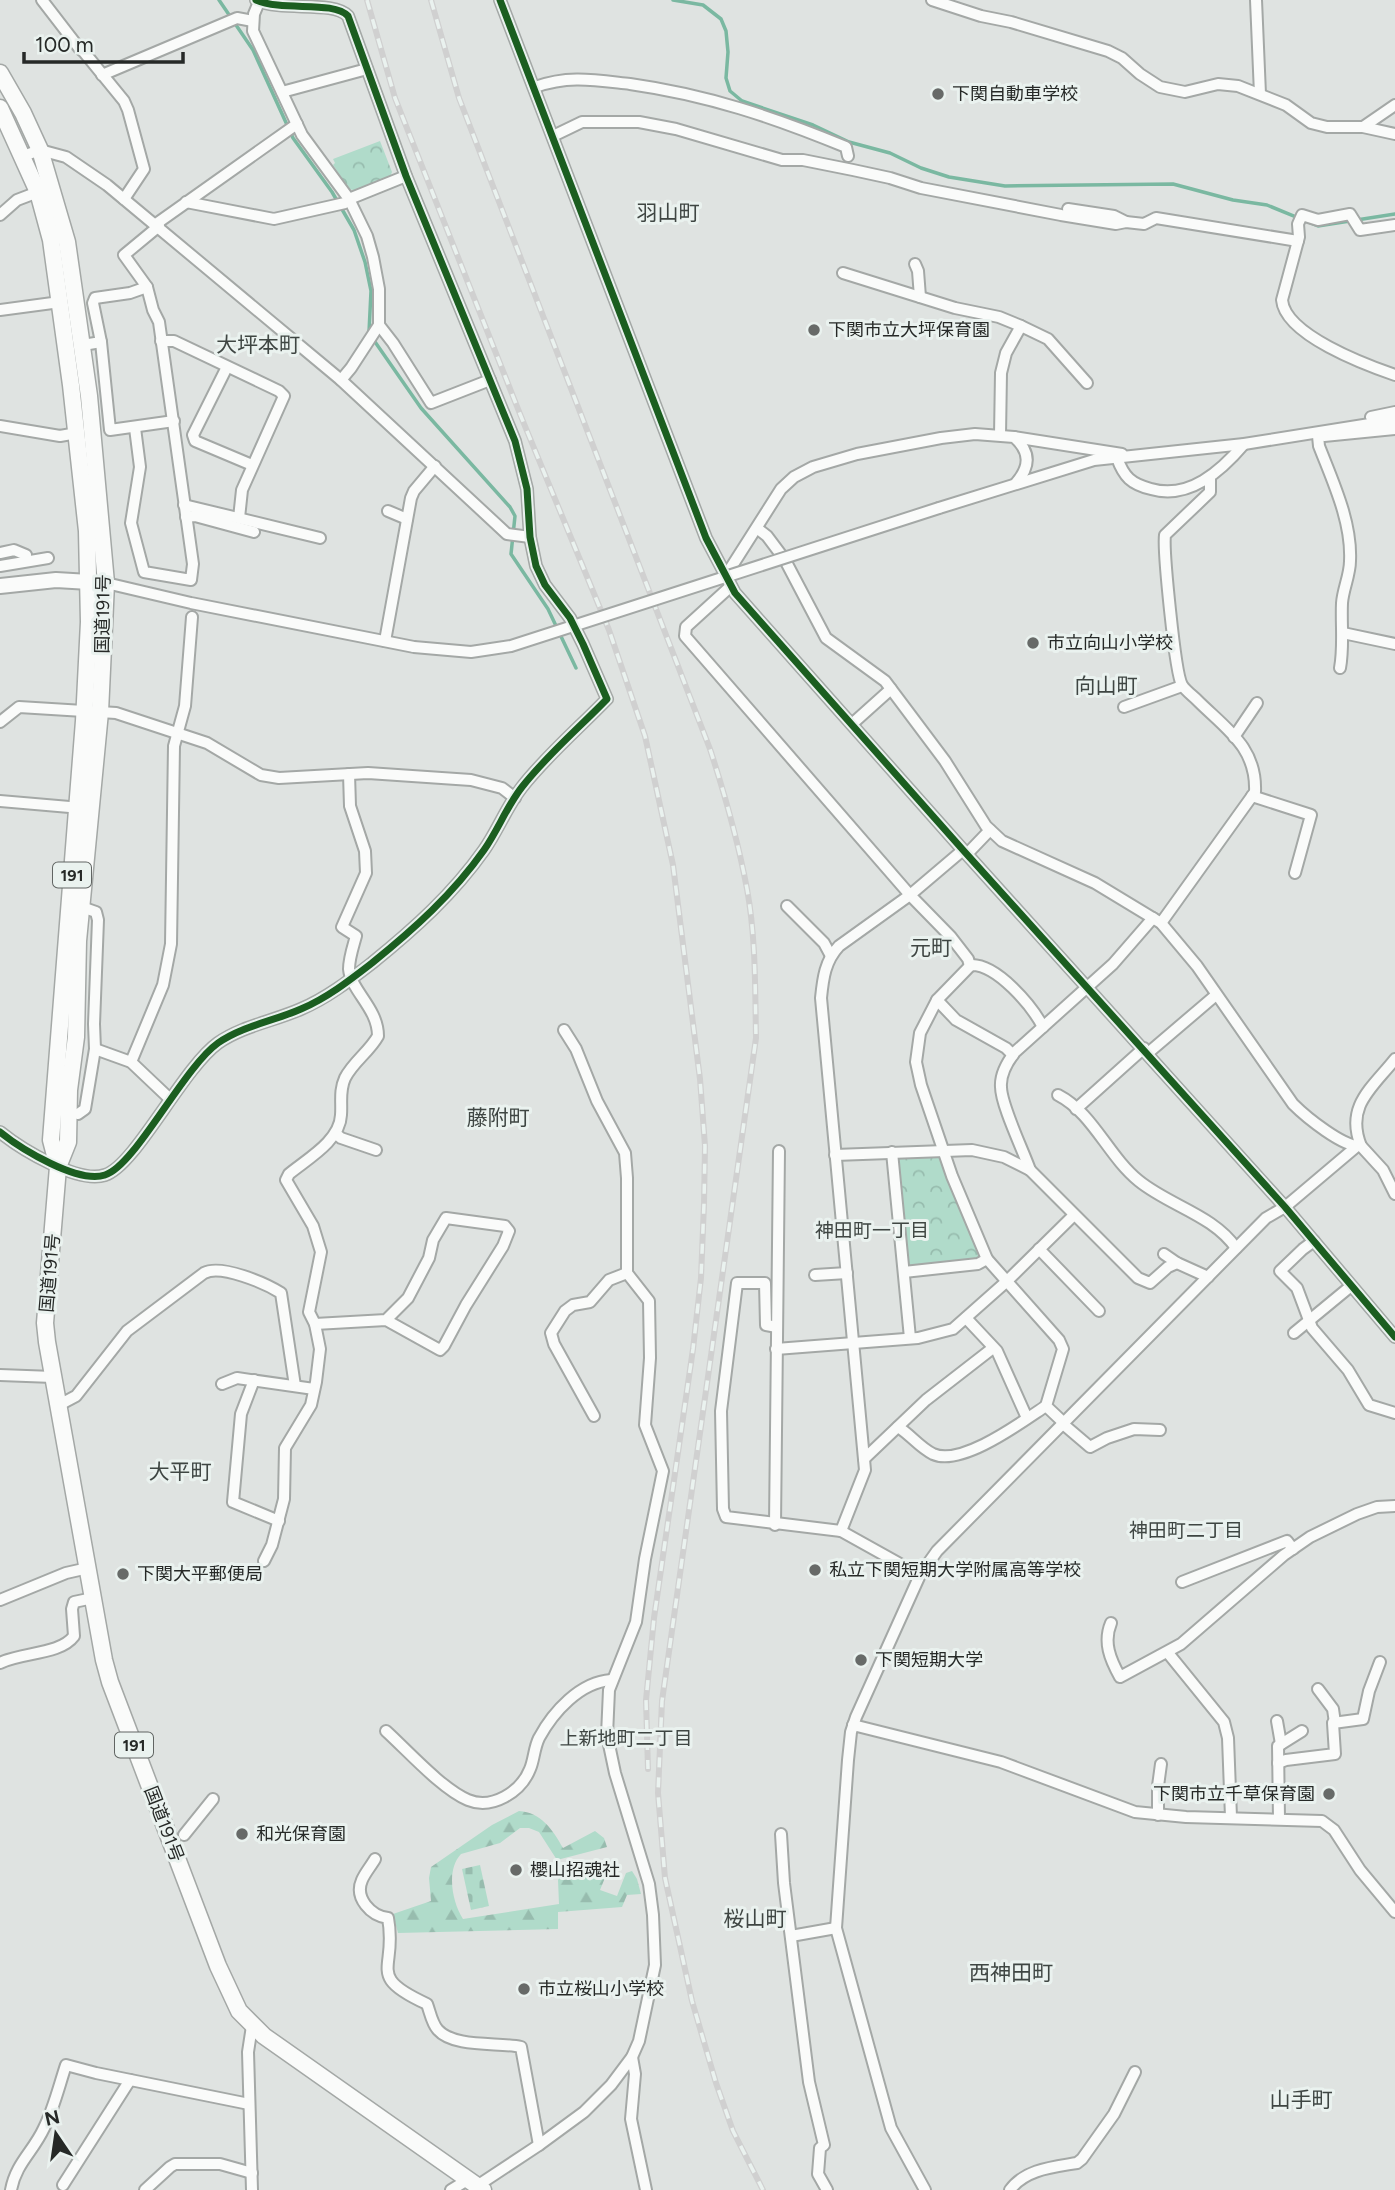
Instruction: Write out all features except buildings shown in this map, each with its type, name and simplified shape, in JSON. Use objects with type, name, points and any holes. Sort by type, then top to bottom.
[{"type":"highway","name":"国道191号","points":[[0,74],[40,149],[68,242],[83,345],[100,510],[92,711],[51,1139],[58,1167],[45,1323],[110,1682],[218,1966],[239,2011],[252,2026],[477,2185]]},
{"type":"highway","name":"国道191号","points":[[0,108],[38,192],[51,240],[77,433],[87,531],[97,582]]},
{"type":"main road","points":[[0,586],[56,580],[97,582]]},
{"type":"street","points":[[42,0],[124,101],[128,110],[144,169],[124,199]]},
{"type":"street","points":[[500,0],[706,538],[728,581],[965,852],[1285,1207],[1395,1338]]},
{"type":"street","points":[[932,0],[1108,51],[1122,58],[1160,87],[1185,92],[1219,84],[1238,86],[1286,105],[1311,123],[1327,127],[1363,127],[1395,134]]},
{"type":"street","points":[[1256,0],[1260,94]]},
{"type":"street","points":[[0,1132],[58,1167],[91,1176],[103,1176],[118,1170],[170,1099],[217,1044],[324,998],[441,904],[485,849],[522,787],[607,699],[574,627],[545,585],[536,566],[525,536],[527,489],[515,441],[406,176],[352,24],[344,10],[336,6],[278,6],[258,1],[253,31],[296,126],[347,201],[367,236],[373,257],[379,289],[377,329],[341,380]]},
{"type":"street","points":[[102,75],[237,18],[253,21]]},
{"type":"street","points":[[282,92],[367,69]]},
{"type":"street","points":[[535,87],[567,78],[680,91],[738,106],[812,133],[846,147],[848,156]]},
{"type":"street","points":[[1363,127],[1395,105]]},
{"type":"street","points":[[553,135],[582,122],[624,121],[651,124],[782,160],[803,160],[890,178],[920,188],[1008,205],[1115,224],[1144,224],[1156,218],[1298,241]]},
{"type":"street","points":[[135,428],[140,467],[131,523],[144,572],[191,580],[193,564],[159,322],[147,287],[124,255],[186,202],[296,126]]},
{"type":"street","points":[[23,156],[40,149],[66,157],[124,199],[341,380],[507,534],[525,536]]},
{"type":"street","points":[[186,202],[274,219],[332,207],[406,176]]},
{"type":"street","points":[[0,215],[17,200],[38,192]]},
{"type":"street","points":[[1395,225],[1360,230],[1351,215],[1318,220],[1302,215],[1282,300],[1287,316],[1334,350],[1395,375]]},
{"type":"street","points":[[915,264],[920,297]]},
{"type":"street","points":[[843,273],[920,297],[999,317],[1021,326],[1048,339],[1087,383]]},
{"type":"street","points":[[147,287],[130,293],[95,298],[93,303],[101,342],[110,430],[174,421]]},
{"type":"street","points":[[0,310],[60,302]]},
{"type":"street","points":[[1000,435],[1002,373],[1006,353],[1021,326]]},
{"type":"street","points":[[377,329],[393,343],[431,403],[490,380]]},
{"type":"street","points":[[161,341],[174,341],[279,391],[284,396],[242,490],[239,518]]},
{"type":"street","points":[[83,345],[101,342]]},
{"type":"street","points":[[227,367],[193,435],[195,441],[253,465]]},
{"type":"street","points":[[1280,437],[1318,426],[1395,412]]},
{"type":"street","points":[[97,582],[414,647],[471,652],[511,646],[1094,460],[1244,444],[1395,420]]},
{"type":"street","points":[[0,426],[60,436],[77,433]]},
{"type":"street","points":[[1280,437],[1395,429]]},
{"type":"street","points":[[970,966],[968,959],[951,937],[911,895],[685,635],[686,627],[728,581],[781,489],[794,477],[813,467],[857,454],[975,434],[1000,435],[1136,456]]},
{"type":"street","points":[[1318,436],[1319,446],[1343,513],[1349,543],[1350,562],[1342,603],[1340,668]]},
{"type":"street","points":[[1014,437],[1023,446],[1028,460],[1023,475],[1014,485]]},
{"type":"street","points":[[1117,458],[1123,475],[1130,482],[1157,491],[1185,489],[1210,477],[1244,444]]},
{"type":"street","points":[[385,641],[414,491],[435,466]]},
{"type":"street","points":[[1030,1170],[1001,1090],[1003,1074],[1013,1055],[1157,921],[1255,792],[1254,767],[1246,749],[1182,686],[1175,645],[1165,535],[1210,492],[1210,477]]},
{"type":"street","points":[[184,505],[320,539]]},
{"type":"street","points":[[388,511],[407,519]]},
{"type":"street","points":[[186,517],[195,516],[254,531]]},
{"type":"street","points":[[758,529],[785,560],[826,638],[876,673],[891,689],[945,761],[990,831],[1002,841],[1095,883],[1157,921],[1185,949],[1293,1104],[1310,1120],[1359,1147],[1383,1170],[1395,1194]]},
{"type":"street","points":[[0,553],[14,551],[26,555]]},
{"type":"street","points":[[0,560],[26,555],[37,555],[46,559],[0,566]]},
{"type":"street","points":[[131,1062],[163,985],[171,944],[174,746],[185,706],[192,617]]},
{"type":"street","points":[[1343,633],[1395,644]]},
{"type":"street","points":[[1124,707],[1182,686]]},
{"type":"street","points":[[852,724],[891,689]]},
{"type":"street","points":[[1234,737],[1257,703]]},
{"type":"street","points":[[0,722],[19,707],[116,713],[207,743],[261,775],[279,778],[401,774],[471,780],[502,789],[515,798]]},
{"type":"street","points":[[264,1561],[272,1545],[284,1499],[285,1448],[311,1405],[320,1349],[315,1324],[309,1312],[321,1252],[313,1226],[286,1180],[289,1174],[336,1134],[341,1116],[340,1091],[343,1082],[378,1036],[369,1004],[351,978],[350,959],[355,936],[342,927],[363,883],[367,861],[350,806],[348,774]]},
{"type":"street","points":[[1252,796],[1311,814],[1294,873]]},
{"type":"street","points":[[0,802],[84,808]]},
{"type":"street","points":[[841,1531],[865,1470],[821,998],[823,974],[831,956],[847,940],[911,895],[990,831]]},
{"type":"street","points":[[75,905],[96,912],[98,920],[94,1024],[96,1049],[85,1109],[78,1114]]},
{"type":"street","points":[[787,906],[824,943],[831,956]]},
{"type":"street","points":[[898,1427],[914,1441],[939,1455],[981,1446],[1046,1406],[1063,1349],[1059,1340],[987,1259],[952,1176],[921,1085],[916,1062],[920,1033],[937,1000],[970,966],[979,965],[1002,977],[1043,1027]]},
{"type":"street","points":[[1076,1109],[1216,995]]},
{"type":"street","points":[[937,1000],[956,1020],[1006,1048],[1013,1055]]},
{"type":"street","points":[[451,2190],[477,2185],[539,2145],[603,2095],[632,2057],[639,2041],[655,1965],[649,1884],[615,1773],[607,1734],[611,1680],[638,1614],[645,1559],[663,1471],[645,1425],[650,1358],[649,1301],[627,1273],[625,1153],[597,1101],[576,1049],[564,1030]]},
{"type":"street","points":[[96,1049],[131,1062],[170,1099]]},
{"type":"street","points":[[1359,1147],[1356,1124],[1358,1106],[1395,1059]]},
{"type":"street","points":[[1058,1095],[1090,1122],[1111,1153],[1139,1181],[1219,1229],[1236,1248]]},
{"type":"street","points":[[336,1134],[376,1150]]},
{"type":"street","points":[[925,2190],[891,2128],[836,1927],[842,1829],[853,1725],[920,1575],[937,1551],[1266,1218],[1285,1207],[1359,1147]]},
{"type":"street","points":[[775,1525],[779,1151]]},
{"type":"street","points":[[835,1155],[945,1151],[985,1152],[1004,1157],[1030,1170],[1138,1278],[1150,1283],[1168,1267],[1177,1263]]},
{"type":"street","points":[[891,1152],[910,1338]]},
{"type":"street","points":[[776,1349],[910,1338],[953,1329],[1006,1282],[1074,1215]]},
{"type":"street","points":[[315,1324],[386,1320],[440,1350],[503,1246],[509,1231],[505,1226],[446,1218],[433,1240],[429,1258],[408,1298],[386,1320]]},
{"type":"street","points":[[1314,1241],[1280,1271],[1297,1288],[1312,1328],[1348,1370],[1369,1405],[1395,1413]]},
{"type":"street","points":[[1040,1249],[1099,1311]]},
{"type":"street","points":[[1164,1254],[1208,1277]]},
{"type":"street","points":[[904,1272],[978,1264],[987,1259]]},
{"type":"street","points":[[59,1405],[76,1396],[127,1331],[204,1273],[215,1269],[281,1293],[295,1386]]},
{"type":"street","points":[[594,1416],[551,1333],[565,1311],[573,1305],[590,1302],[609,1280],[627,1273]]},
{"type":"street","points":[[815,1275],[847,1273]]},
{"type":"street","points":[[777,1327],[766,1325],[765,1283],[737,1283],[721,1411],[723,1509],[726,1517],[841,1531],[920,1575]]},
{"type":"street","points":[[1294,1333],[1351,1286]]},
{"type":"street","points":[[966,1318],[993,1348],[1007,1371],[1027,1418]]},
{"type":"street","points":[[864,1459],[926,1400],[993,1348]]},
{"type":"street","points":[[0,1375],[53,1377]]},
{"type":"street","points":[[222,1384],[237,1378],[314,1389]]},
{"type":"street","points":[[254,1380],[241,1413],[233,1502],[279,1521]]},
{"type":"street","points":[[1046,1406],[1090,1447],[1134,1429],[1160,1430]]},
{"type":"street","points":[[1111,1623],[1107,1636],[1110,1658],[1120,1677],[1181,1644],[1310,1537],[1357,1514],[1377,1507],[1395,1506]]},
{"type":"street","points":[[1182,1581],[1287,1541],[1293,1549]]},
{"type":"street","points":[[0,1600],[66,1573],[88,1568]]},
{"type":"street","points":[[0,1663],[15,1656],[37,1653],[70,1642],[74,1636],[74,1602],[93,1598]]},
{"type":"street","points":[[1168,1653],[1224,1722],[1228,1738],[1231,1817]]},
{"type":"street","points":[[1278,1763],[1335,1754],[1332,1723],[1363,1718],[1380,1661]]},
{"type":"street","points":[[386,1731],[446,1785],[467,1799],[481,1803],[491,1802],[514,1790],[526,1776],[538,1739],[572,1697],[599,1681],[611,1680]]},
{"type":"street","points":[[1318,1689],[1333,1709],[1335,1723]]},
{"type":"street","points":[[1276,1721],[1281,1744]]},
{"type":"street","points":[[853,1725],[1001,1762],[1119,1808],[1157,1815],[1322,1821],[1334,1830],[1360,1870],[1395,1912]]},
{"type":"street","points":[[1279,1818],[1278,1746],[1302,1731]]},
{"type":"street","points":[[1157,1815],[1161,1764]]},
{"type":"street","points":[[184,1835],[214,1799]]},
{"type":"street","points":[[782,1834],[781,1859],[809,2082],[824,2145],[820,2148],[818,2174],[827,2190]]},
{"type":"street","points":[[375,1859],[362,1880],[361,1893],[369,1910],[388,1918],[391,1931],[388,1963],[390,1980],[395,1987],[428,2004],[435,2025],[443,2034],[473,2044],[521,2047],[539,2145]]},
{"type":"street","points":[[791,1936],[836,1927]]},
{"type":"street","points":[[252,2026],[248,2052],[252,2190]]},
{"type":"street","points":[[632,2057],[635,2074],[631,2119],[646,2190]]},
{"type":"street","points":[[11,2190],[18,2167],[46,2125],[66,2065],[249,2104]]},
{"type":"street","points":[[1010,2190],[1032,2173],[1077,2163],[1082,2159],[1114,2114],[1135,2072]]},
{"type":"street","points":[[63,2185],[130,2080]]},
{"type":"street","points":[[145,2190],[175,2164],[220,2164],[252,2173]]},
{"type":"green space","points":[[380,141],[392,172],[390,177],[357,191],[349,189],[333,165],[333,159]]},
{"type":"green space","points":[[934,1156],[943,1160],[981,1255],[978,1260],[911,1268],[906,1265],[895,1159]]},
{"type":"green space","points":[[519,1811],[540,1818],[563,1848],[595,1831],[604,1838],[607,1847],[557,1860],[539,1832],[520,1828],[500,1843],[461,1854],[453,1869],[452,1886],[463,1919],[559,1904],[558,1880],[561,1875],[611,1863],[600,1890],[617,1896],[626,1873],[632,1871],[641,1894],[627,1895],[622,1907],[558,1912],[558,1929],[398,1933],[393,1914],[431,1901],[431,1867],[492,1825]]},
{"type":"green space","points":[[480,1865],[489,1906],[471,1910],[462,1869]]},
{"type":"waterway","points":[[219,0],[253,50],[293,138],[332,192],[354,230],[371,291],[369,332]]},
{"type":"waterway","points":[[673,0],[703,5],[721,19],[726,31],[728,52],[726,78],[730,91],[742,101],[813,125],[849,142],[890,153],[921,168],[949,177],[1005,186],[1173,184],[1233,200],[1267,205],[1318,226],[1395,214]]},
{"type":"waterway","points":[[373,339],[421,408],[510,507],[515,516],[511,554],[548,609],[576,668]]},
{"type":"railway","points":[[367,0],[395,98],[609,630],[645,736],[673,865],[700,1079],[705,1146],[704,1204],[701,1278],[693,1349],[654,1618],[646,1700],[648,1769]]},
{"type":"railway","points":[[431,0],[459,98],[710,749],[735,836],[750,907],[756,1038],[662,1701],[658,1793],[665,1878],[692,2001],[733,2131],[763,2190]]},
{"type":"cycle path","points":[[0,1132],[21,1147],[65,1170],[94,1176],[105,1175],[117,1168],[145,1136],[204,1055],[218,1043],[248,1028],[311,1005],[329,994],[372,963],[432,910],[484,850],[522,787],[607,699],[570,618],[545,585],[536,566],[530,537],[527,489],[515,441],[406,176],[348,16],[331,8],[280,5],[256,0]]},
{"type":"cycle path","points":[[500,0],[706,538],[735,593],[1285,1207],[1395,1337]]},
{"type":"place","name":"下関自動車学校","points":[[938,94]]},
{"type":"place","name":"下関市立大坪保育園","points":[[814,330]]},
{"type":"place","name":"市立向山小学校","points":[[1033,643]]},
{"type":"place","name":"私立下関短期大学附属高等学校","points":[[815,1570]]},
{"type":"place","name":"下関大平郵便局","points":[[123,1574]]},
{"type":"place","name":"下関短期大学","points":[[861,1660]]},
{"type":"place","name":"下関市立千草保育園","points":[[1329,1794]]},
{"type":"place","name":"和光保育園","points":[[242,1834]]},
{"type":"place","name":"櫻山招魂社","points":[[516,1870]]},
{"type":"place","name":"市立桜山小学校","points":[[524,1989]]},
{"type":"district","name":"羽山町","points":[[668,212]]},
{"type":"district","name":"大坪本町","points":[[258,344]]},
{"type":"district","name":"向山町","points":[[1106,685]]},
{"type":"district","name":"元町","points":[[931,947]]},
{"type":"district","name":"藤附町","points":[[498,1117]]},
{"type":"district","name":"神田町一丁目","points":[[872,1230]]},
{"type":"district","name":"大平町","points":[[180,1471]]},
{"type":"district","name":"神田町二丁目","points":[[1186,1530]]},
{"type":"district","name":"上新地町二丁目","points":[[626,1738]]},
{"type":"district","name":"桜山町","points":[[755,1918]]},
{"type":"district","name":"西神田町","points":[[1011,1972]]},
{"type":"district","name":"山手町","points":[[1301,2099]]}]
